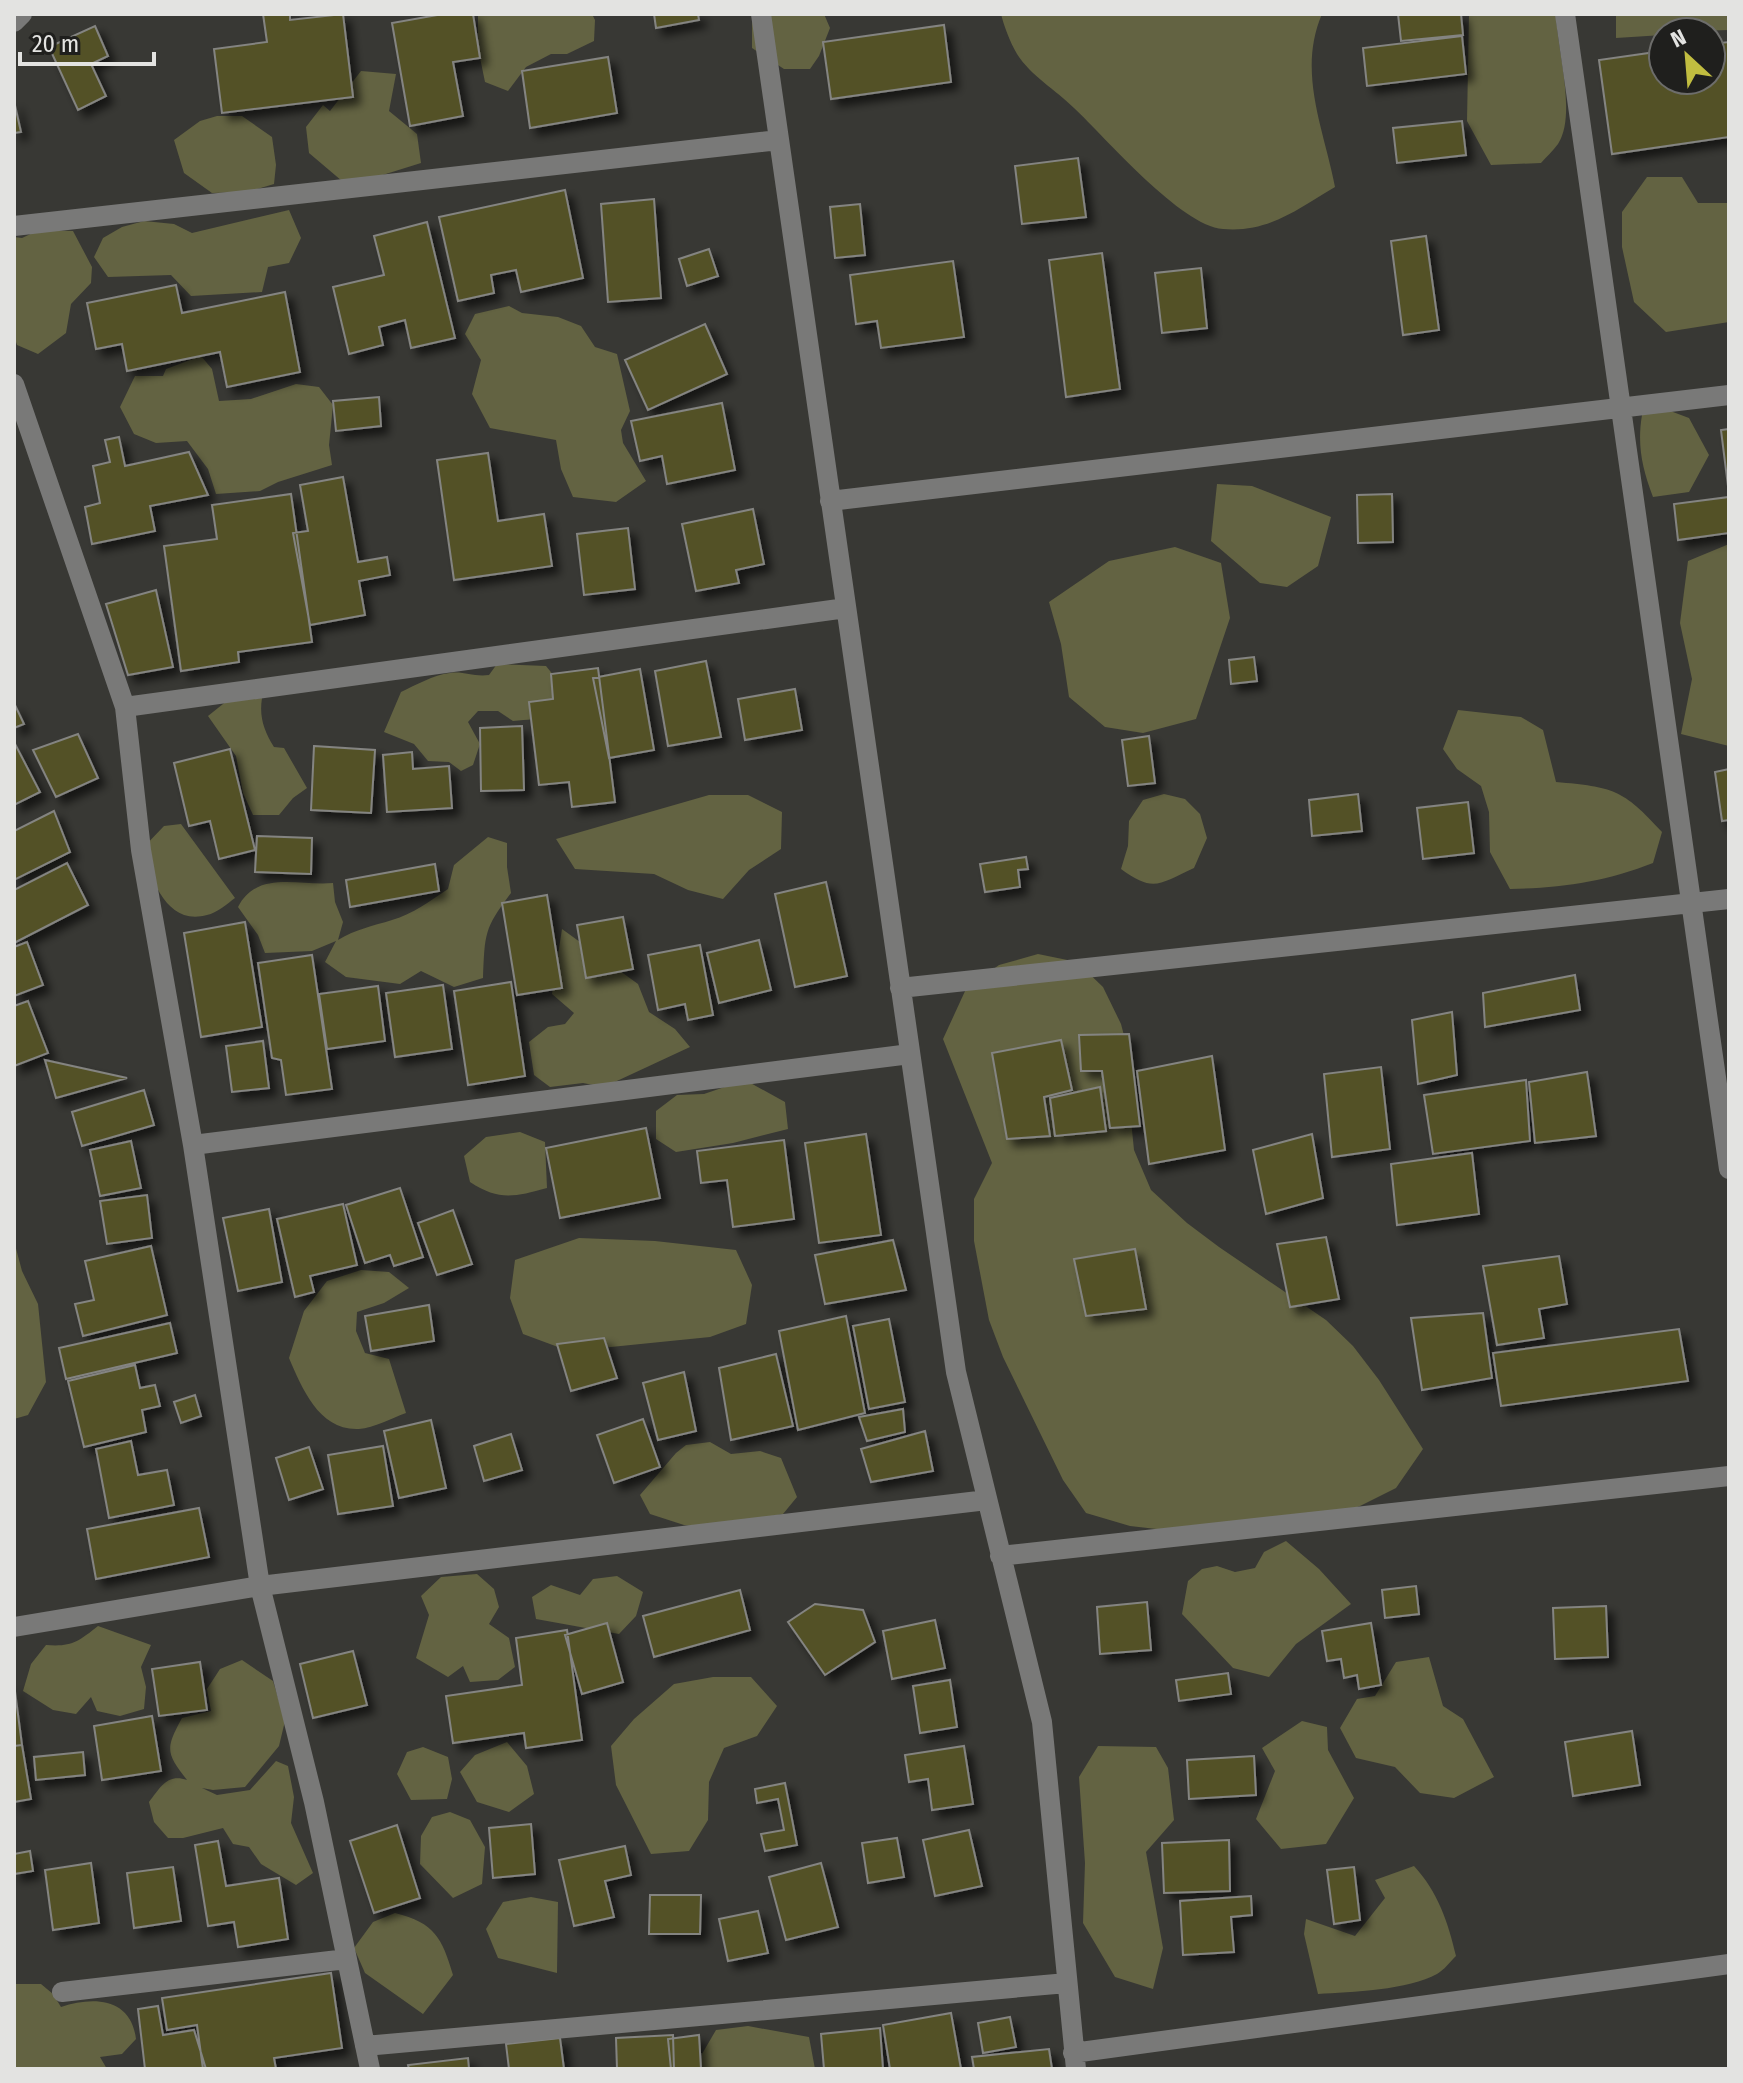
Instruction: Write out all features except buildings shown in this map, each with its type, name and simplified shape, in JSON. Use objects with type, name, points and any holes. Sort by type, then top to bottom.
[{"type":"street","points":[[14,22],[22,14]]},
{"type":"street","points":[[761,14],[956,1372],[1042,1722],[1075,2061],[1729,1964]]},
{"type":"street","points":[[1565,14],[1729,1169]]},
{"type":"street","points":[[14,226],[779,140]]},
{"type":"street","points":[[14,384],[125,707],[141,850],[193,1145],[260,1586],[314,1802],[370,2069]]},
{"type":"street","points":[[830,501],[1729,395]]},
{"type":"street","points":[[125,707],[846,608]]},
{"type":"street","points":[[900,988],[1729,899]]},
{"type":"street","points":[[193,1145],[910,1054]]},
{"type":"street","points":[[1000,1556],[1729,1476]]},
{"type":"street","points":[[14,1627],[260,1586],[987,1500]]},
{"type":"street","points":[[62,1992],[347,1959]]},
{"type":"street","points":[[365,2046],[1067,1983]]},
{"type":"green space","points":[[478,14],[592,14],[595,20],[594,41],[567,54],[551,54],[526,67],[508,91],[485,82],[478,48]]},
{"type":"green space","points":[[752,14],[824,14],[830,28],[810,69],[784,69],[752,48]]},
{"type":"green space","points":[[1001,14],[1322,14],[1315,36],[1312,79],[1335,187],[1268,223],[1239,229],[1206,224],[1186,213],[1145,179],[1074,108],[1029,69],[1014,49]]},
{"type":"green space","points":[[1469,14],[1556,14],[1566,116],[1558,144],[1541,163],[1491,165],[1467,121]]},
{"type":"green space","points":[[1616,14],[1729,14],[1729,30],[1727,16],[1647,16],[1647,36],[1616,38]]},
{"type":"green space","points":[[361,71],[396,74],[389,111],[417,134],[421,163],[373,178],[342,181],[309,153],[306,127],[323,105],[330,111]]},
{"type":"green space","points":[[217,116],[242,116],[272,137],[276,165],[274,184],[247,192],[212,193],[184,173],[174,140],[200,121]]},
{"type":"green space","points":[[1647,177],[1682,177],[1698,203],[1729,203],[1729,322],[1666,332],[1634,302],[1622,247],[1622,212]]},
{"type":"green space","points":[[289,210],[301,238],[289,263],[268,267],[262,292],[191,296],[171,275],[108,277],[94,257],[103,238],[122,227],[144,221],[174,224],[192,233]]},
{"type":"green space","points":[[39,230],[73,231],[92,267],[91,283],[71,304],[66,333],[38,354],[17,345],[14,336],[14,237],[22,238]]},
{"type":"green space","points":[[509,306],[522,313],[558,317],[581,326],[595,347],[617,354],[630,411],[621,430],[623,443],[646,481],[616,502],[573,497],[561,469],[556,440],[490,428],[472,394],[481,360],[465,334],[475,314]]},
{"type":"green space","points":[[201,356],[212,369],[219,401],[251,399],[296,384],[319,387],[333,405],[329,445],[332,465],[260,491],[216,494],[208,469],[187,441],[156,443],[134,434],[120,407],[135,376],[163,376],[166,369]]},
{"type":"green space","points":[[1665,409],[1689,418],[1709,455],[1689,492],[1653,497],[1642,456],[1642,415]]},
{"type":"green space","points":[[1217,484],[1252,486],[1331,517],[1318,566],[1287,587],[1260,583],[1211,541]]},
{"type":"green space","points":[[1729,544],[1729,746],[1681,734],[1692,679],[1680,623],[1688,561]]},
{"type":"green space","points":[[1175,547],[1221,563],[1230,618],[1196,719],[1143,733],[1105,727],[1069,697],[1061,644],[1049,602],[1109,561]]},
{"type":"green space","points":[[497,664],[546,666],[571,697],[551,714],[539,718],[513,721],[498,711],[478,711],[468,722],[480,744],[473,765],[461,771],[449,762],[428,761],[414,744],[384,732],[401,692],[444,674],[489,675]]},
{"type":"green space","points":[[262,698],[262,718],[267,735],[274,747],[284,748],[307,788],[293,798],[279,815],[253,815],[243,793],[236,756],[208,716],[228,700]]},
{"type":"green space","points":[[1458,710],[1521,717],[1543,730],[1556,782],[1616,793],[1637,807],[1662,832],[1653,863],[1583,883],[1510,889],[1490,852],[1489,812],[1481,786],[1457,769],[1443,749]]},
{"type":"green space","points":[[1164,794],[1185,799],[1200,814],[1207,838],[1194,868],[1157,884],[1141,881],[1121,869],[1128,846],[1129,821],[1143,800]]},
{"type":"green space","points":[[709,795],[748,795],[782,812],[781,849],[749,870],[723,899],[688,890],[654,874],[575,869],[556,839]]},
{"type":"green space","points":[[181,824],[235,898],[211,914],[193,917],[171,907],[156,887],[141,850],[164,826]]},
{"type":"green space","points":[[488,837],[507,843],[511,893],[488,932],[483,978],[454,987],[421,971],[400,984],[346,977],[325,962],[336,941],[312,951],[265,953],[258,935],[238,907],[246,895],[267,884],[333,883],[335,902],[343,922],[338,940],[407,914],[448,889],[454,865]]},
{"type":"green space","points":[[562,929],[638,984],[649,1012],[675,1029],[690,1047],[604,1087],[583,1083],[550,1087],[534,1075],[529,1042],[548,1027],[565,1024],[574,1013],[552,994]]},
{"type":"green space","points":[[1038,954],[1077,962],[1103,987],[1121,1024],[1133,1070],[1130,1110],[1134,1150],[1151,1190],[1219,1247],[1326,1320],[1353,1346],[1379,1380],[1423,1449],[1396,1488],[1360,1506],[1307,1526],[1174,1531],[1130,1526],[1086,1513],[1063,1480],[1003,1357],[989,1320],[974,1241],[974,1199],[992,1163],[943,1039],[966,989],[999,965]]},
{"type":"green space","points":[[745,1080],[785,1102],[788,1129],[733,1143],[676,1152],[656,1139],[656,1111],[677,1095],[704,1094]]},
{"type":"green space","points":[[520,1132],[545,1142],[547,1188],[507,1196],[470,1182],[464,1156],[486,1137]]},
{"type":"green space","points":[[579,1238],[655,1241],[736,1250],[752,1285],[746,1324],[710,1337],[601,1348],[558,1347],[523,1334],[510,1298],[515,1260]]},
{"type":"green space","points":[[14,1241],[22,1271],[38,1304],[46,1382],[28,1415],[14,1419]]},
{"type":"green space","points":[[361,1270],[389,1272],[409,1288],[384,1303],[357,1312],[356,1331],[365,1353],[389,1359],[406,1413],[359,1429],[333,1423],[314,1406],[289,1358],[304,1311],[327,1281]]},
{"type":"green space","points":[[710,1442],[731,1454],[760,1451],[781,1458],[797,1497],[783,1514],[708,1528],[684,1525],[650,1514],[640,1495],[686,1445]]},
{"type":"green space","points":[[1286,1541],[1319,1569],[1351,1604],[1296,1644],[1269,1677],[1233,1668],[1182,1614],[1188,1581],[1202,1569],[1217,1566],[1235,1572],[1255,1568],[1264,1552]]},
{"type":"green space","points":[[477,1574],[494,1589],[499,1607],[489,1624],[509,1638],[515,1667],[498,1680],[470,1682],[463,1666],[448,1677],[416,1658],[429,1615],[421,1596],[441,1577]]},
{"type":"green space","points":[[617,1576],[643,1592],[636,1616],[619,1634],[536,1619],[532,1597],[551,1585],[580,1595],[593,1579]]},
{"type":"green space","points":[[98,1626],[151,1645],[141,1667],[146,1687],[144,1709],[120,1716],[97,1711],[91,1697],[76,1714],[53,1710],[23,1691],[31,1664],[46,1645],[74,1642]]},
{"type":"green space","points":[[1429,1657],[1443,1706],[1463,1719],[1494,1777],[1454,1798],[1420,1793],[1395,1767],[1356,1758],[1340,1728],[1357,1699],[1375,1696],[1396,1662]]},
{"type":"green space","points":[[242,1660],[273,1681],[285,1721],[279,1746],[245,1787],[202,1788],[217,1795],[250,1790],[276,1761],[288,1766],[294,1797],[291,1823],[313,1873],[296,1885],[261,1864],[249,1847],[233,1844],[223,1828],[183,1838],[168,1838],[154,1822],[149,1802],[169,1780],[187,1780],[170,1750],[176,1728],[182,1718],[211,1711],[207,1689],[220,1669]]},
{"type":"green space","points":[[713,1677],[751,1677],[777,1706],[757,1736],[724,1748],[709,1782],[708,1820],[689,1851],[651,1854],[616,1785],[611,1746],[634,1719],[674,1684]]},
{"type":"green space","points":[[1302,1721],[1327,1727],[1328,1750],[1354,1798],[1326,1844],[1281,1849],[1256,1819],[1275,1771],[1262,1748]]},
{"type":"green space","points":[[507,1742],[527,1766],[534,1794],[509,1812],[477,1802],[460,1772],[475,1755]]},
{"type":"green space","points":[[1098,1746],[1156,1747],[1168,1768],[1174,1820],[1146,1852],[1163,1948],[1153,1989],[1115,1977],[1083,1923],[1085,1863],[1079,1777]]},
{"type":"green space","points":[[423,1747],[448,1757],[452,1779],[447,1799],[411,1800],[397,1774],[407,1752]]},
{"type":"green space","points":[[450,1812],[470,1820],[485,1847],[482,1884],[453,1898],[420,1864],[421,1836],[432,1817]]},
{"type":"green space","points":[[1414,1866],[1430,1886],[1441,1908],[1456,1956],[1437,1974],[1411,1984],[1318,1994],[1304,1934],[1306,1919],[1355,1936],[1385,1898],[1375,1880]]},
{"type":"green space","points":[[531,1897],[558,1902],[557,1973],[498,1958],[486,1929],[503,1902]]},
{"type":"green space","points":[[395,1913],[419,1922],[435,1934],[453,1975],[423,2014],[365,1973],[354,1948],[373,1922]]},
{"type":"green space","points":[[14,1984],[41,1984],[53,1994],[61,2007],[98,2001],[119,2008],[133,2025],[136,2039],[122,2054],[100,2057],[107,2069],[14,2069]]},
{"type":"green space","points":[[748,2026],[809,2037],[815,2069],[701,2069],[702,2054],[716,2030]]}]
